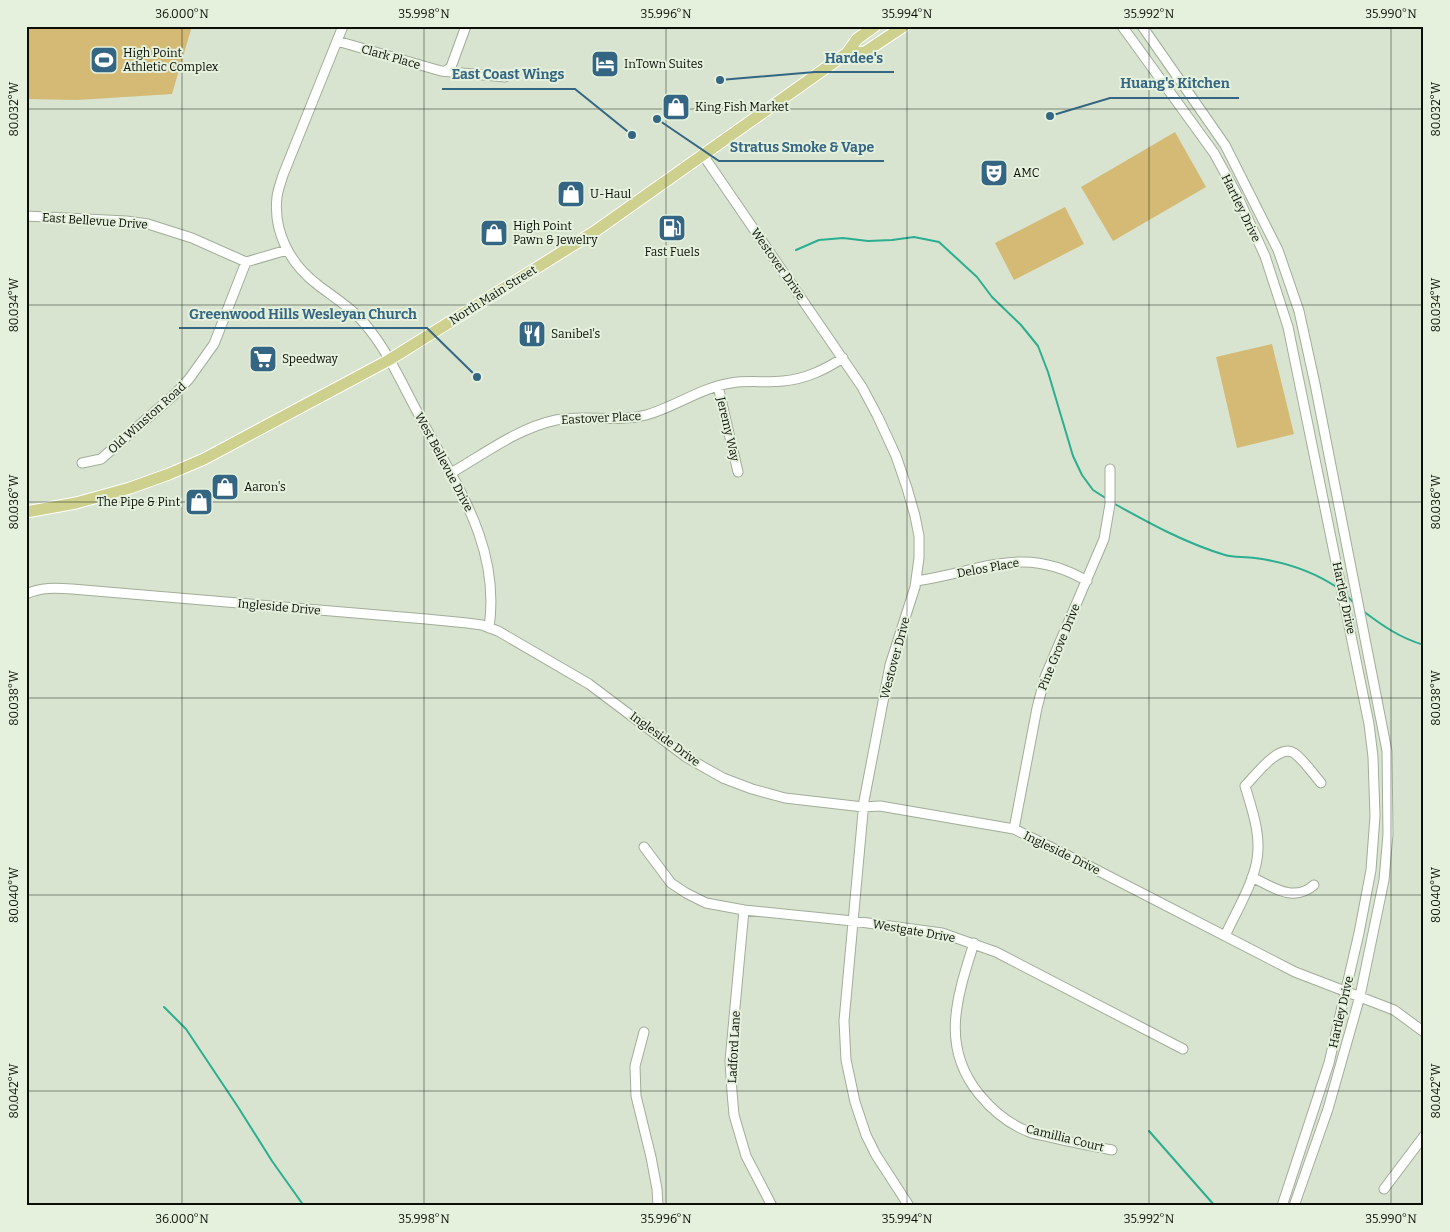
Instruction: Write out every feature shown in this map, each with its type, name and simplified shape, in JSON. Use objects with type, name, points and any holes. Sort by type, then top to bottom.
[{"type":"main road","name":"North Main Street","points":[[26,512],[76,503],[130,488],[169,474],[204,459],[389,360],[594,232],[847,53],[857,39],[875,26]]},
{"type":"main road","name":"North Main Street","points":[[847,53],[865,52],[904,26]]},
{"type":"street","points":[[343,26],[283,175],[277,196],[276,213],[286,250],[297,266],[307,276],[359,316],[382,347],[389,360]]},
{"type":"street","points":[[446,71],[451,67],[466,26]]},
{"type":"street","name":"Hartley Drive","points":[[1122,26],[1214,153],[1236,193],[1265,256],[1288,327],[1369,724],[1373,757],[1374,816],[1371,870],[1359,933],[1329,1063],[1282,1206]]},
{"type":"street","name":"Hartley Drive","points":[[1142,26],[1226,145],[1278,250],[1298,311],[1315,384],[1387,751],[1388,834],[1384,880],[1360,996],[1328,1109],[1294,1206]]},
{"type":"street","name":"Clark Place","points":[[337,41],[440,71],[506,77]]},
{"type":"street","name":"Westover Drive","points":[[703,155],[862,387],[896,456],[908,488],[919,536],[916,581],[890,665],[863,807],[844,1021],[846,1060],[855,1102],[866,1135],[876,1155],[909,1206]]},
{"type":"street","name":"East Bellevue Drive","points":[[26,216],[126,221],[148,224],[192,238],[246,262]]},
{"type":"street","points":[[246,262],[286,250]]},
{"type":"street","name":"Old Winston Road","points":[[82,463],[101,459],[189,379],[214,344],[246,262]]},
{"type":"street","name":"Eastover Place","points":[[451,473],[503,442],[545,424],[571,419],[639,417],[665,409],[695,394],[718,386],[731,383],[800,379],[821,372],[843,358]]},
{"type":"street","name":"West Bellevue Drive","points":[[389,360],[467,502],[482,542],[488,564],[491,592],[489,628]]},
{"type":"street","name":"Jeremy Way","points":[[718,386],[738,472]]},
{"type":"street","name":"Pine Grove Drive","points":[[1014,829],[1036,708],[1045,677],[1087,581],[1107,528],[1110,504],[1110,469]]},
{"type":"street","name":"Delos Place","points":[[916,581],[985,566],[1026,561],[1058,566],[1087,581]]},
{"type":"street","name":"Ingleside Drive","points":[[26,594],[34,590],[49,588],[72,589],[467,623],[489,628],[498,631],[589,684],[686,757],[723,778],[752,789],[785,798],[863,807],[880,806],[1014,829],[1295,972],[1394,1010],[1424,1032]]},
{"type":"street","points":[[1224,936],[1256,866],[1258,847],[1256,822],[1245,786],[1275,756],[1281,751],[1287,750],[1299,757],[1321,783]]},
{"type":"street","name":"Westgate Drive","points":[[644,847],[672,883],[686,893],[706,903],[744,910],[853,921],[942,933],[996,952],[1182,1049]]},
{"type":"street","points":[[1252,877],[1289,894],[1303,893],[1314,885]]},
{"type":"street","name":"Ladford Lane","points":[[744,910],[730,1061],[734,1115],[746,1156],[772,1206]]},
{"type":"street","name":"Camillia Court","points":[[974,943],[956,1008],[955,1027],[956,1044],[964,1073],[972,1086],[991,1108],[1009,1122],[1028,1132],[1112,1150]]},
{"type":"street","points":[[644,1032],[635,1066],[636,1096],[658,1189],[658,1206]]},
{"type":"street","points":[[1384,1189],[1424,1136]]},
{"type":"shaded area","name":"High Point Athletic Complex","points":[[26,26],[192,26],[172,94],[77,100],[26,99]]},
{"type":"shaded area","points":[[1175,132],[1206,187],[1113,241],[1081,187]]},
{"type":"shaded area","points":[[1065,207],[1084,244],[1014,280],[995,243]]},
{"type":"shaded area","points":[[1272,344],[1294,434],[1237,448],[1216,357]]},
{"type":"waterway","points":[[796,250],[819,240],[843,238],[868,241],[914,237],[939,242],[977,277],[992,297],[1021,325],[1038,346],[1048,372],[1073,456],[1082,475],[1093,490],[1107,499]]},
{"type":"waterway","points":[[1113,503],[1196,545],[1228,556],[1251,557],[1288,565],[1309,572],[1338,588]]},
{"type":"waterway","points":[[1347,596],[1354,603]]},
{"type":"waterway","points":[[1363,611],[1392,631],[1424,645]]},
{"type":"waterway","points":[[164,1007],[186,1029],[272,1161],[304,1206]]},
{"type":"waterway","points":[[1149,1131],[1215,1206]]},
{"type":"place","name":"High Point Athletic Complex","points":[[104,60]]},
{"type":"place","name":"InTown Suites","points":[[605,64]]},
{"type":"place","name":"Hardee's","points":[[720,80]]},
{"type":"place","name":"King Fish Market","points":[[676,107]]},
{"type":"place","name":"Huang's Kitchen","points":[[1050,116]]},
{"type":"place","name":"Stratus Smoke & Vape","points":[[657,119]]},
{"type":"place","name":"East Coast Wings","points":[[632,135]]},
{"type":"place","name":"AMC","points":[[994,173]]},
{"type":"place","name":"U-Haul","points":[[571,194]]},
{"type":"place","name":"Fast Fuels","points":[[672,228]]},
{"type":"place","name":"High Point Pawn & Jewelry","points":[[494,233]]},
{"type":"place","name":"Sanibel's","points":[[532,334]]},
{"type":"place","name":"Speedway","points":[[263,359]]},
{"type":"place","name":"Greenwood Hills Wesleyan Church","points":[[477,377]]},
{"type":"place","name":"Aaron's","points":[[225,487]]},
{"type":"place","name":"The Pipe & Pint","points":[[199,502]]}]
